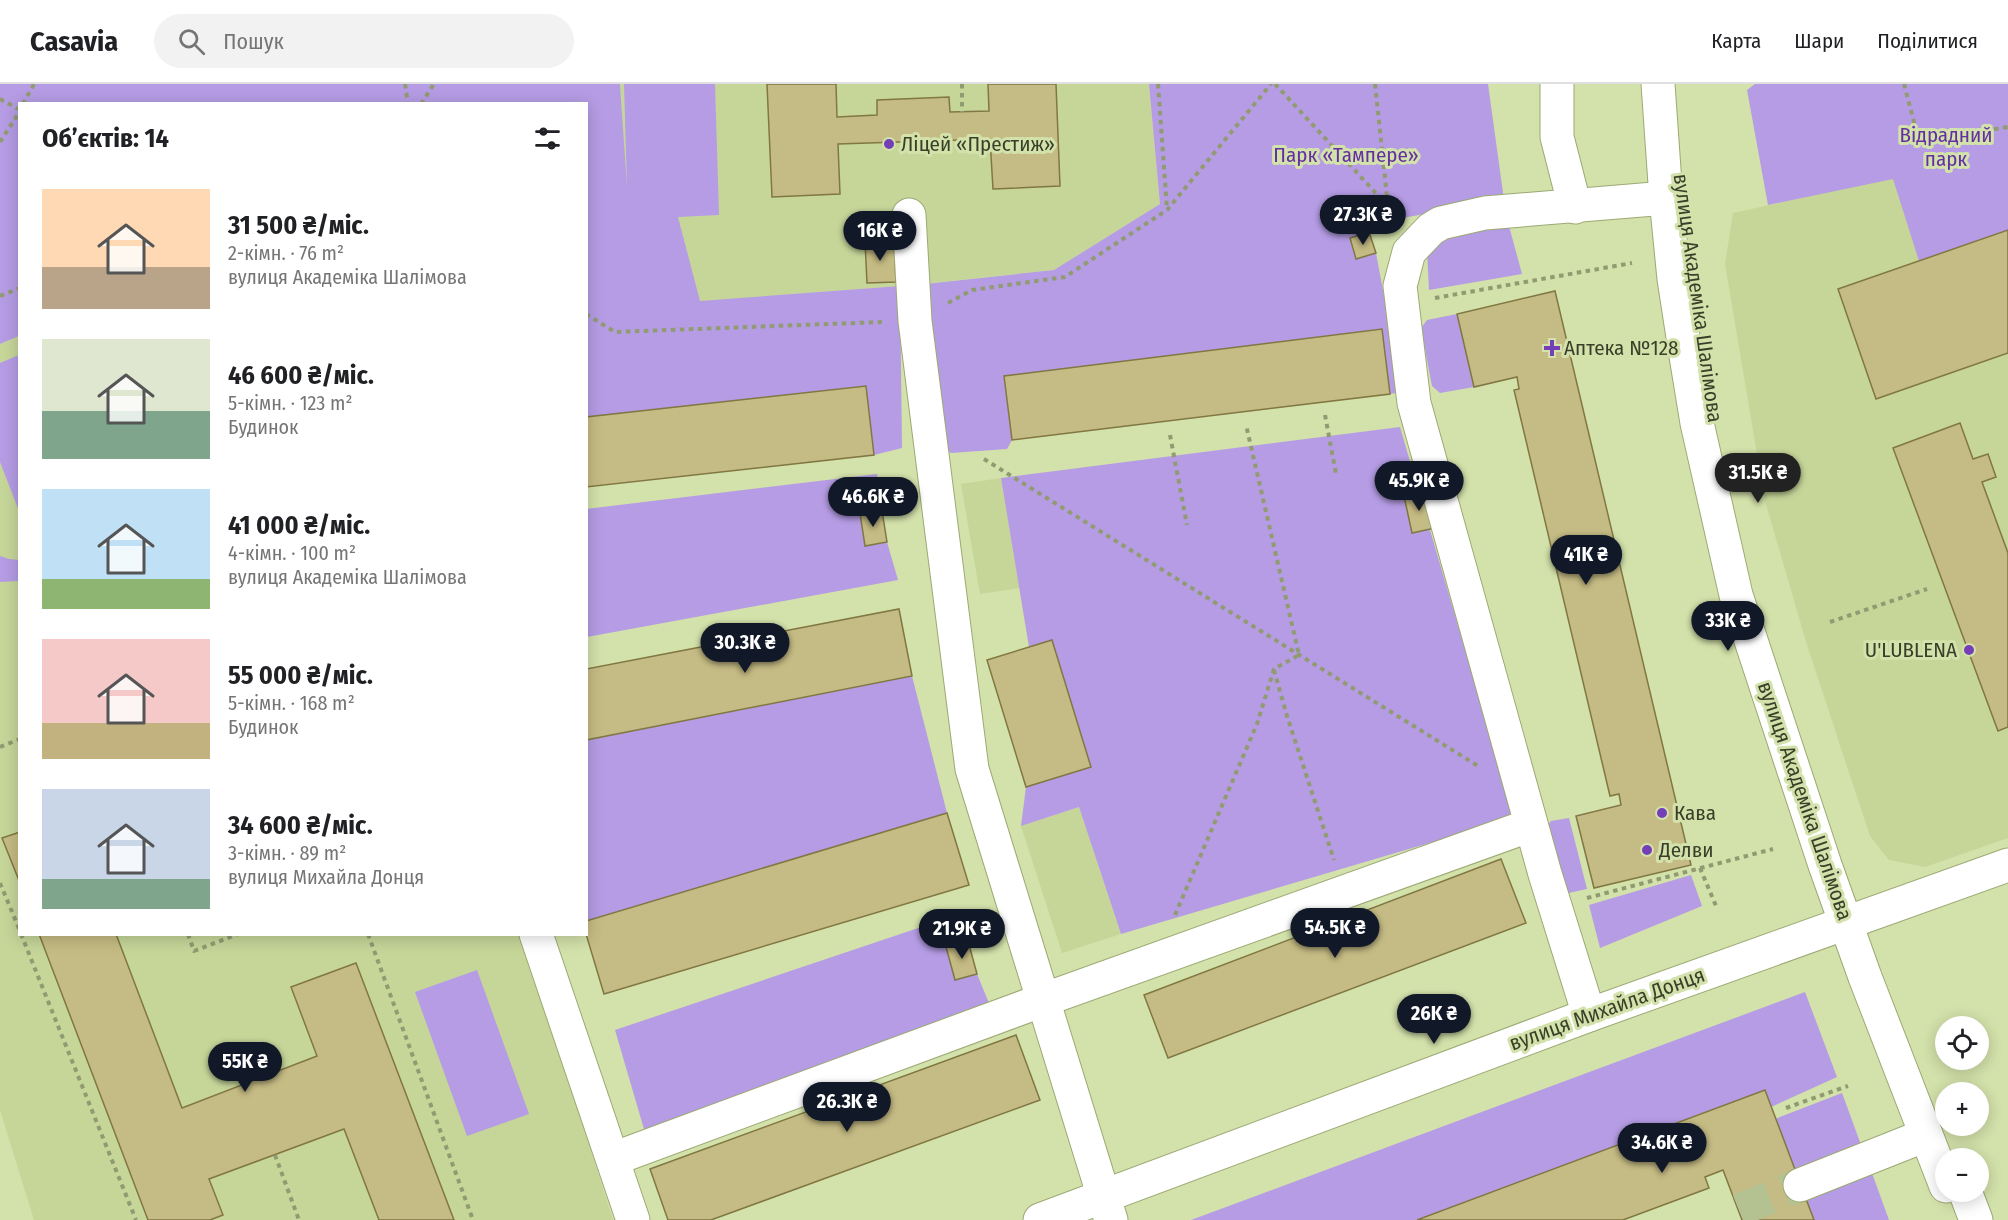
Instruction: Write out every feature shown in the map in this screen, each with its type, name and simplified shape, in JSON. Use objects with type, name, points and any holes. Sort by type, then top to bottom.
[{"type":"street","points":[[1557,84],[1557,137],[1575,207]]},
{"type":"street","name":"вулиця Академіка Шалімова","points":[[1658,84],[1666,198],[1676,291],[1698,423],[1736,595],[1856,920],[1882,971],[1949,1148]]},
{"type":"street","name":"вулиця Академіка Шалімова","points":[[1675,84],[1676,129],[1689,254],[1714,422],[1751,588],[1856,920],[1935,1158]]},
{"type":"street","points":[[1589,1015],[1521,793],[1414,403],[1400,286],[1409,252],[1431,229],[1441,223],[1485,213],[1666,198]]},
{"type":"street","points":[[909,215],[915,321],[972,769],[1107,1208]]},
{"type":"street","points":[[613,1159],[1043,1000],[1531,825]]},
{"type":"street","name":"вулиця Михайла Донця","points":[[1040,1220],[1107,1208],[1589,1015],[2008,864]]},
{"type":"street","points":[[537,936],[633,1220]]},
{"type":"street","points":[[1800,1185],[1926,1135]]},
{"type":"street","points":[[1951,1202],[1958,1220]]},
{"type":"street","points":[[1969,1202],[1976,1220]]},
{"type":"path","points":[[24,102],[34,84]]},
{"type":"path","points":[[405,84],[408,102]]},
{"type":"path","points":[[422,102],[434,84]]},
{"type":"path","points":[[962,84],[962,112]]},
{"type":"path","points":[[1158,84],[1167,210]]},
{"type":"path","points":[[588,315],[615,332],[915,321],[972,290],[1065,277],[1167,210],[1273,84],[1419,240]]},
{"type":"path","points":[[1375,84],[1388,206]]},
{"type":"path","points":[[1904,84],[1919,141],[2008,127]]},
{"type":"path","points":[[0,99],[18,110]]},
{"type":"path","points":[[0,142],[18,114]]},
{"type":"path","points":[[1402,303],[1632,263]]},
{"type":"path","points":[[0,296],[18,289]]},
{"type":"path","points":[[1325,415],[1336,474]]},
{"type":"path","points":[[1246,425],[1299,655]]},
{"type":"path","points":[[1170,435],[1187,525]]},
{"type":"path","points":[[984,459],[1521,793]]},
{"type":"path","points":[[1830,622],[1927,589]]},
{"type":"path","points":[[1156,960],[1257,724],[1274,669],[1299,655]]},
{"type":"path","points":[[1274,669],[1344,892]]},
{"type":"path","points":[[0,747],[18,740]]},
{"type":"path","points":[[1554,906],[1773,849]]},
{"type":"path","points":[[1700,868],[1716,906]]},
{"type":"path","points":[[0,883],[18,928]]},
{"type":"path","points":[[21,936],[136,1220]]},
{"type":"path","points":[[189,936],[194,951],[233,936]]},
{"type":"path","points":[[369,936],[473,1220]]},
{"type":"path","points":[[1786,1108],[1848,1086]]},
{"type":"path","points":[[275,1155],[299,1220]]},
{"type":"shaded area","name":"Ліцей «Престиж»","points":[[620,84],[1149,84],[1160,204],[1054,270],[913,285],[633,307]]},
{"type":"shaded area","points":[[1893,178],[2008,228],[2008,838],[1925,867],[1889,860],[1870,836],[1807,645],[1765,501],[1725,264],[1733,213]]},
{"type":"shaded area","points":[[18,336],[18,936],[522,936],[613,1220],[34,1220],[0,1110],[0,344]]},
{"type":"shaded area","points":[[1001,478],[1020,588],[980,594],[961,484]]},
{"type":"shaded area","points":[[1079,807],[1121,934],[1062,953],[1021,826]]},
{"type":"green space","points":[[0,84],[620,84],[627,187],[624,84],[715,84],[719,215],[678,217],[700,301],[900,286],[902,448],[874,455],[866,386],[588,417],[588,102],[18,102],[18,336],[0,344]]},
{"type":"green space","name":"Парк «Тампере»","points":[[1149,84],[1488,84],[1504,200],[1368,224],[1369,232],[1350,238],[1356,259],[1376,253],[1402,392],[1390,394],[1004,376],[1012,440],[1007,449],[951,453],[944,447],[925,284],[1054,270],[1160,204]]},
{"type":"green space","name":"Відрадний парк","points":[[1755,84],[2008,84],[2008,230],[1919,261],[1893,179],[1768,205],[1747,90]]},
{"type":"green space","points":[[1509,226],[1522,274],[1429,290],[1427,250],[1462,232]]},
{"type":"green space","points":[[1457,314],[1474,387],[1440,393],[1432,386],[1421,328],[1427,320]]},
{"type":"green space","points":[[18,355],[18,508],[0,462],[0,363]]},
{"type":"green space","points":[[1400,427],[1514,818],[1121,934],[1079,807],[1021,826],[1026,787],[1091,767],[1052,640],[1029,647],[1001,478]]},
{"type":"green space","points":[[877,474],[887,542],[898,580],[588,637],[588,509]]},
{"type":"green space","points":[[0,556],[18,560],[18,581],[0,582]]},
{"type":"green space","points":[[912,676],[947,813],[588,921],[588,740]]},
{"type":"green space","points":[[1569,818],[1587,889],[1564,894],[1545,829],[1551,821]]},
{"type":"green space","points":[[1691,875],[1702,906],[1600,948],[1589,905]]},
{"type":"green space","points":[[960,914],[977,974],[991,1008],[646,1136],[615,1030]]},
{"type":"green space","points":[[477,970],[529,1114],[467,1136],[415,992]]},
{"type":"green space","points":[[1805,992],[1837,1077],[1771,1107],[1764,1090],[1417,1220],[1191,1220]]},
{"type":"green space","points":[[1842,1093],[1864,1153],[1798,1178],[1775,1119]]},
{"type":"green space","points":[[1869,1165],[1889,1220],[1814,1220],[1803,1193]]},
{"type":"building","points":[[767,84],[836,84],[837,117],[877,115],[877,100],[949,97],[950,112],[989,111],[988,84],[1056,84],[1060,186],[993,189],[990,139],[838,144],[840,194],[772,197]]},
{"type":"building","points":[[2008,230],[2008,353],[1876,399],[1838,289]]},
{"type":"building","points":[[1369,232],[1376,253],[1356,259],[1350,238]]},
{"type":"building","points":[[894,240],[896,282],[867,283],[865,241]]},
{"type":"building","points":[[1555,291],[1691,865],[1594,888],[1576,816],[1621,805],[1619,794],[1610,796],[1514,390],[1519,389],[1517,377],[1474,387],[1457,314]]},
{"type":"building","points":[[1382,329],[1390,394],[1012,440],[1004,376]]},
{"type":"building","points":[[866,386],[874,455],[588,487],[588,417]]},
{"type":"building","points":[[1960,423],[1973,459],[1988,454],[1996,477],[1982,482],[2008,553],[2008,727],[1998,731],[1893,448]]},
{"type":"building","points":[[1427,492],[1435,528],[1412,533],[1404,496]]},
{"type":"building","points":[[882,511],[887,542],[865,546],[860,513]]},
{"type":"building","points":[[899,609],[912,676],[588,740],[588,669]]},
{"type":"building","points":[[1052,640],[1091,767],[1026,787],[987,660]]},
{"type":"building","points":[[947,813],[969,885],[604,994],[587,936],[588,920]]},
{"type":"building","points":[[18,833],[18,878],[2,838]]},
{"type":"building","points":[[1501,859],[1526,923],[1168,1058],[1144,995]]},
{"type":"building","points":[[40,936],[117,936],[182,1108],[317,1056],[291,987],[356,963],[454,1220],[379,1220],[344,1129],[209,1179],[223,1215],[210,1220],[148,1220]]},
{"type":"building","points":[[968,941],[977,974],[955,980],[946,947]]},
{"type":"building","points":[[1016,1035],[1040,1100],[711,1220],[668,1220],[650,1169]]},
{"type":"building","points":[[1765,1090],[1814,1220],[1742,1220],[1723,1170],[1705,1177],[1709,1188],[1623,1220],[1417,1220]]},
{"type":"tunnel","points":[[1739,1210],[1800,1185]]},
{"type":"place","name":"Ліцей «Престиж»","points":[[889,144]]},
{"type":"place","name":"Аптека №128","points":[[1552,348]]},
{"type":"place","name":"U'LUBLENA","points":[[1969,650]]},
{"type":"place","name":"Кава","points":[[1662,813]]},
{"type":"place","name":"Делви","points":[[1647,850]]}]
